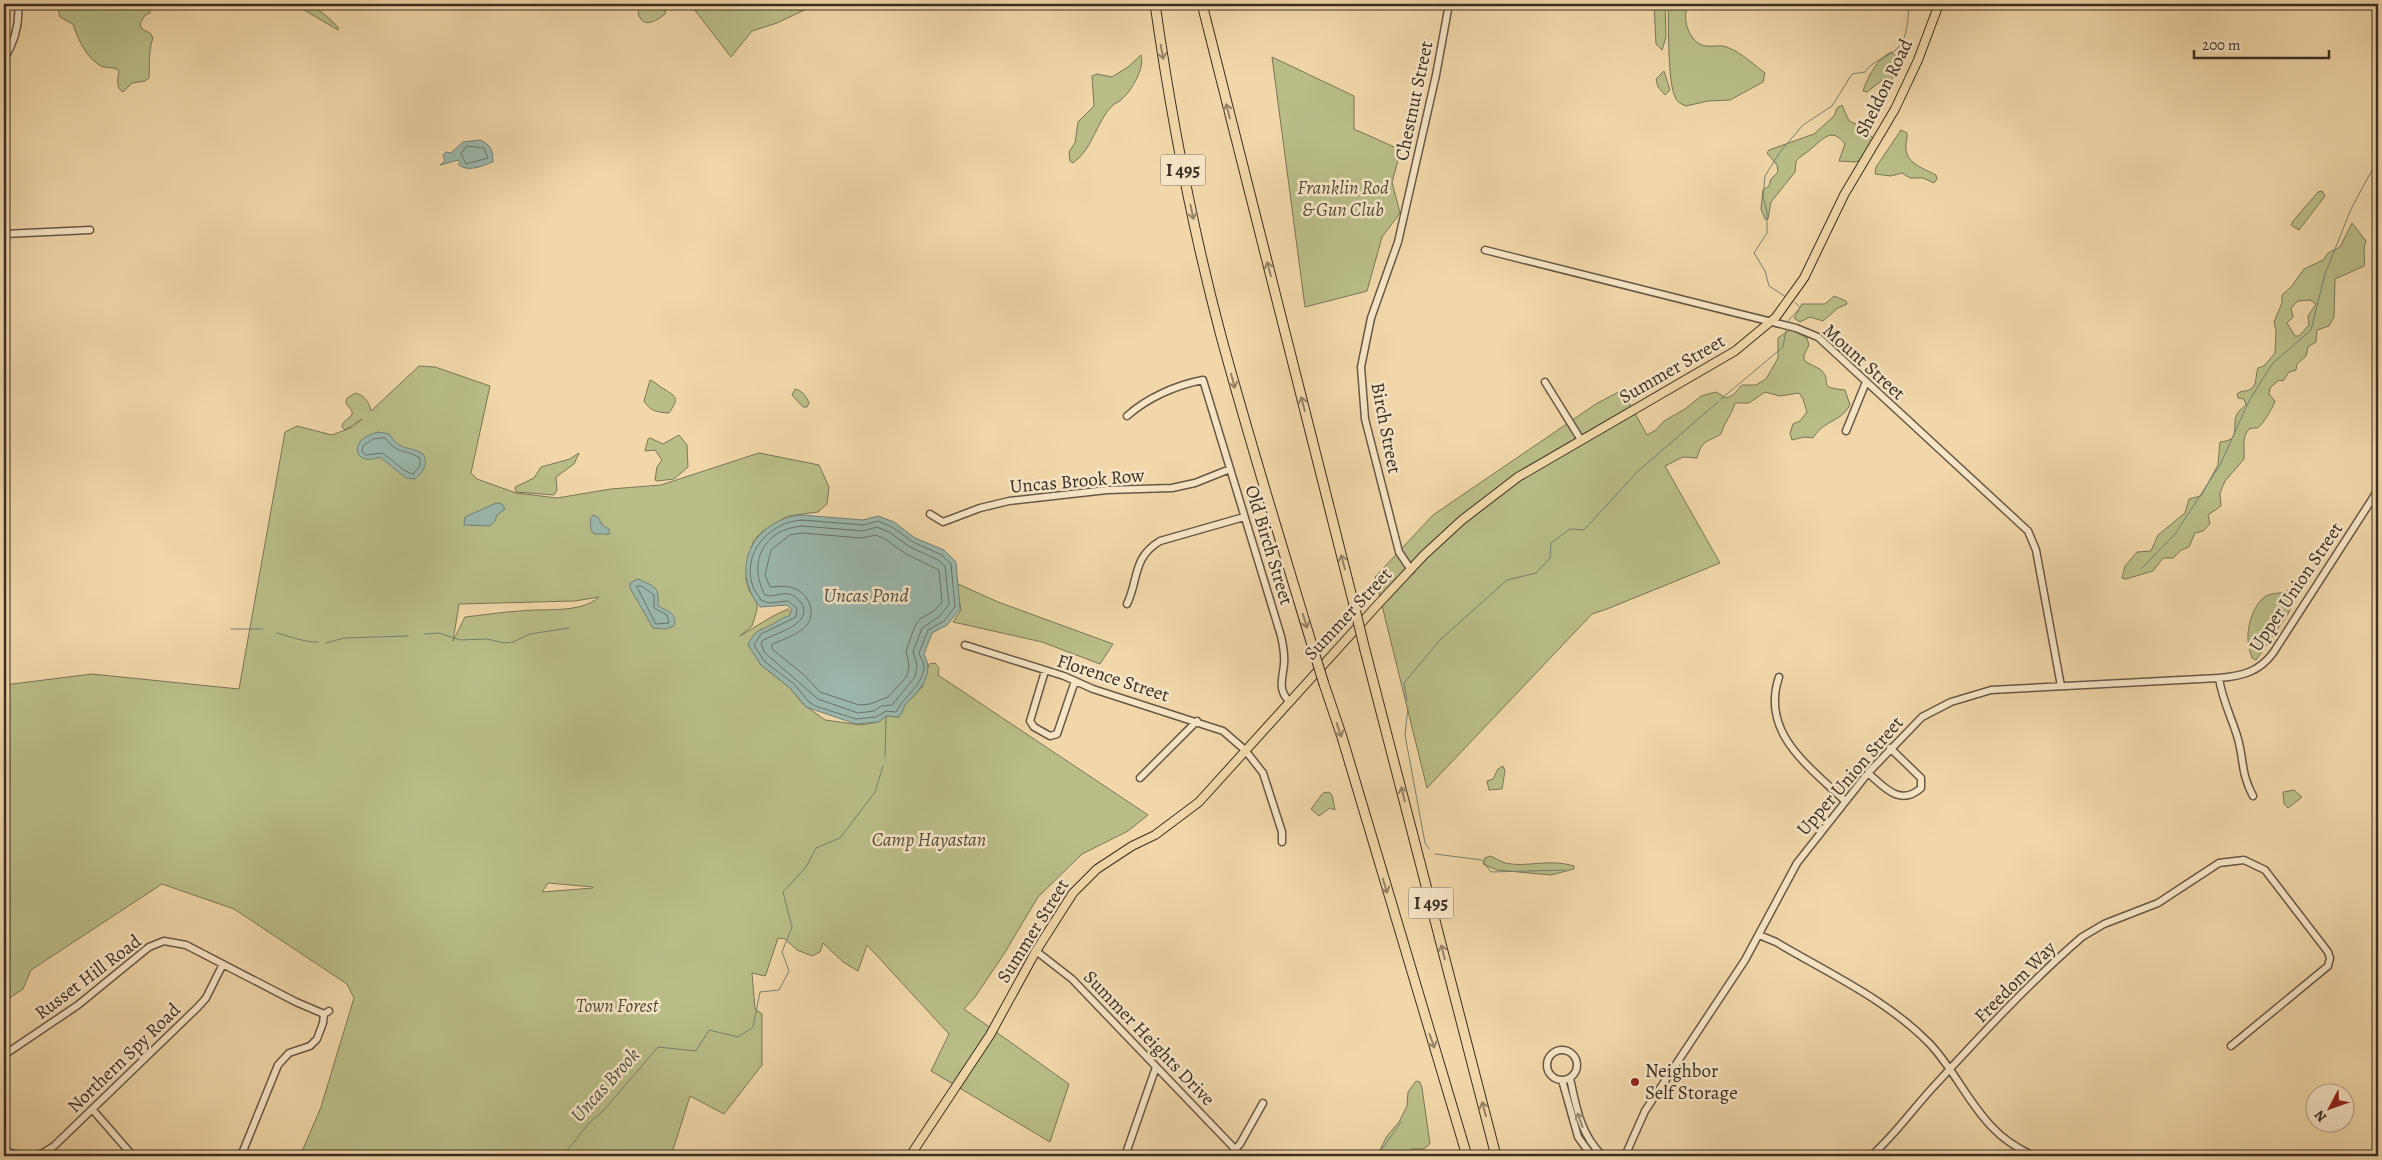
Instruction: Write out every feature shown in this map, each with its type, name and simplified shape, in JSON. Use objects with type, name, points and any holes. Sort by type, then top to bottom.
[{"type":"highway","name":"I 495","points":[[1155,4],[1169,101],[1194,225],[1220,334],[1467,1156]]},
{"type":"highway","name":"I 495","points":[[1202,4],[1496,1156]]},
{"type":"main road","name":"Sheldon Road","points":[[1868,157],[1906,86],[1939,4]]},
{"type":"main road","name":"Summer Street","points":[[910,1156],[990,1035],[1036,951],[1062,909],[1084,880],[1105,862],[1155,835],[1182,816],[1206,795],[1244,750],[1437,542],[1503,488],[1581,440],[1722,359],[1759,334],[1795,293],[1844,196],[1868,157]]},
{"type":"street","points":[[4,59],[16,34],[19,18],[18,4]]},
{"type":"street","name":"Chestnut Street","points":[[1380,290],[1398,242],[1436,75],[1449,4]]},
{"type":"street","points":[[4,234],[90,230]]},
{"type":"street","name":"Mount Street","points":[[1485,250],[1771,322],[1818,337],[2028,531],[2033,539],[2038,560],[2062,686]]},
{"type":"street","name":"Birch Street","points":[[1380,290],[1368,327],[1364,348],[1361,373],[1362,399],[1367,430],[1398,546],[1402,557],[1411,570]]},
{"type":"street","name":"Old Birch Street","points":[[1126,416],[1143,403],[1195,381],[1203,380],[1281,636],[1284,663],[1281,690],[1289,701]]},
{"type":"street","points":[[1545,382],[1581,440]]},
{"type":"street","points":[[1846,431],[1866,382]]},
{"type":"street","name":"Uncas Brook Row","points":[[930,514],[943,522],[980,508],[1009,501],[1107,490],[1172,488],[1195,483],[1230,469]]},
{"type":"street","name":"Upper Union Street","points":[[1625,1156],[1648,1105],[1745,960],[1797,863],[1868,773],[1890,748],[1922,717],[1940,707],[1970,695],[1999,689],[2238,677],[2250,673],[2268,660],[2378,490]]},
{"type":"street","points":[[1127,604],[1139,563],[1152,546],[1160,541],[1244,517]]},
{"type":"street","name":"Florence Street","points":[[965,646],[1223,731],[1255,762],[1267,782],[1282,832],[1282,842]]},
{"type":"street","points":[[1045,671],[1030,721],[1034,726],[1055,736],[1075,681]]},
{"type":"street","points":[[1779,677],[1773,694],[1775,712],[1781,733],[1792,749],[1845,801]]},
{"type":"street","points":[[2219,678],[2225,705],[2239,742],[2243,773],[2253,796]]},
{"type":"street","points":[[1140,778],[1196,721]]},
{"type":"street","points":[[1868,773],[1895,795],[1901,797],[1912,794],[1920,788],[1921,778],[1890,748]]},
{"type":"street","name":"Freedom Way","points":[[1871,1156],[1895,1133],[1951,1068],[2076,942],[2093,929],[2158,903],[2219,863],[2244,860],[2265,870],[2328,952],[2330,962],[2275,1011],[2231,1046]]},
{"type":"street","points":[[1759,935],[1776,942],[1890,1010],[1929,1043],[1951,1068],[1982,1116],[1994,1130],[2013,1145],[2034,1156]]},
{"type":"street","name":"Russet Hill Road","points":[[4,1055],[78,1005],[149,946],[164,941],[176,942],[296,1002],[326,1012],[317,1039],[307,1047],[289,1053],[278,1066],[241,1156]]},
{"type":"street","name":"Summer Heights Drive","points":[[1036,951],[1072,979],[1236,1150]]},
{"type":"street","name":"Northern Spy Road","points":[[28,1156],[41,1154],[54,1146],[198,1008],[223,964]]},
{"type":"street","points":[[1559,1050],[1568,1051],[1577,1060],[1577,1070],[1566,1079],[1553,1077],[1547,1066],[1551,1055],[1559,1050]]},
{"type":"street","points":[[1125,1156],[1156,1067]]},
{"type":"street","points":[[1566,1079],[1578,1137],[1592,1156]]},
{"type":"street","points":[[1566,1079],[1580,1123],[1591,1143],[1603,1156]]},
{"type":"street","points":[[1229,1156],[1236,1150],[1263,1103]]},
{"type":"street","points":[[92,1109],[134,1156]]},
{"type":"street","points":[[4,1150],[23,1156]]},
{"type":"green space","points":[[57,4],[150,4],[150,13],[145,15],[140,24],[142,29],[150,33],[153,38],[149,78],[145,81],[132,83],[123,92],[120,90],[118,83],[119,71],[101,66],[91,58],[80,42],[73,24],[60,17]]},
{"type":"green space","points":[[294,4],[301,4],[319,10],[338,27],[338,30]]},
{"type":"green space","points":[[642,4],[671,4],[666,7],[665,14],[653,21],[646,22],[640,18],[638,13]]},
{"type":"green space","points":[[690,4],[817,4],[777,23],[752,31],[731,57]]},
{"type":"green space","points":[[1654,4],[1665,4],[1666,37],[1662,50],[1656,44]]},
{"type":"green space","points":[[1668,4],[1697,4],[1689,5],[1686,10],[1688,30],[1695,41],[1706,46],[1726,47],[1739,53],[1765,73],[1763,82],[1730,100],[1708,101],[1686,106],[1679,102],[1673,91],[1671,80]]},
{"type":"green space","points":[[1891,52],[1899,59],[1891,83],[1886,77],[1867,92],[1863,91],[1874,68],[1881,59]]},
{"type":"green space","points":[[1141,55],[1141,66],[1133,85],[1126,95],[1107,112],[1090,143],[1073,163],[1070,161],[1069,152],[1075,143],[1078,122],[1094,106],[1092,76],[1097,74],[1112,77],[1128,67]]},
{"type":"green space","name":"Franklin Rod & Gun Club","points":[[1272,57],[1354,96],[1354,129],[1401,150],[1392,182],[1400,213],[1382,237],[1367,291],[1305,307]]},
{"type":"green space","points":[[1664,71],[1670,90],[1665,95],[1658,87],[1656,79]]},
{"type":"green space","points":[[1842,105],[1849,121],[1861,126],[1873,138],[1864,159],[1855,162],[1839,161],[1845,144],[1836,136],[1832,135],[1824,138],[1796,161],[1795,172],[1771,202],[1768,219],[1765,219],[1761,209],[1763,190],[1769,186],[1771,179],[1778,172],[1777,165],[1767,153],[1769,150],[1814,134],[1834,116],[1837,108]]},
{"type":"green space","points":[[1901,130],[1907,133],[1906,149],[1910,159],[1936,175],[1937,179],[1934,183],[1923,178],[1910,178],[1902,173],[1891,176],[1875,174],[1876,167]]},
{"type":"green space","points":[[2322,191],[2325,196],[2299,230],[2291,225],[2318,192]]},
{"type":"green space","points":[[2352,223],[2366,241],[2364,266],[2335,279],[2334,317],[2329,326],[2317,330],[2316,342],[2308,347],[2306,356],[2297,364],[2296,370],[2289,372],[2283,381],[2279,380],[2270,388],[2269,394],[2275,401],[2262,424],[2257,428],[2249,429],[2244,440],[2244,459],[2225,481],[2220,493],[2221,506],[2208,515],[2210,524],[2203,531],[2195,533],[2189,547],[2181,550],[2173,558],[2163,558],[2153,571],[2126,579],[2122,578],[2125,566],[2137,552],[2151,551],[2158,535],[2185,513],[2189,499],[2201,496],[2218,465],[2220,442],[2231,439],[2237,414],[2246,405],[2244,399],[2238,398],[2237,394],[2247,391],[2254,386],[2258,368],[2264,366],[2275,353],[2276,330],[2274,322],[2282,303],[2282,295],[2291,287],[2304,269],[2323,260],[2328,253],[2340,247]],"holes":[[[2310,300],[2316,304],[2308,316],[2309,325],[2299,336],[2295,336],[2287,323],[2293,317],[2291,308],[2298,301]]]},
{"type":"green space","points":[[1834,296],[1846,301],[1847,304],[1838,308],[1823,321],[1810,317],[1800,322],[1794,318],[1802,304],[1825,304]]},
{"type":"green space","points":[[1791,329],[1807,338],[1809,345],[1804,355],[1804,360],[1825,374],[1828,386],[1845,390],[1850,405],[1846,411],[1822,427],[1813,438],[1804,437],[1792,440],[1790,433],[1793,424],[1800,421],[1807,412],[1799,393],[1780,396],[1765,392],[1749,403],[1735,403],[1721,434],[1703,445],[1697,458],[1683,457],[1665,466],[1720,563],[1592,614],[1427,788],[1375,577],[1433,515],[1596,404],[1622,390],[1647,435],[1701,396],[1716,392],[1726,398],[1733,395],[1742,385],[1756,385],[1766,379],[1778,358],[1778,338]]},
{"type":"green space","points":[[419,366],[435,367],[490,386],[471,473],[477,479],[516,493],[557,498],[611,489],[661,485],[759,453],[819,465],[829,487],[827,504],[818,512],[788,516],[763,531],[754,540],[749,555],[746,579],[749,590],[757,603],[757,610],[752,626],[740,636],[788,609],[794,616],[752,651],[761,665],[790,688],[803,704],[825,720],[861,725],[878,722],[887,716],[899,717],[905,705],[923,686],[925,666],[928,668],[929,664],[935,663],[939,668],[938,675],[1148,815],[1128,831],[1082,854],[1038,897],[1004,954],[975,997],[964,1009],[1069,1084],[1050,1142],[931,1071],[949,1034],[867,945],[858,971],[843,962],[823,943],[820,952],[812,956],[797,950],[785,939],[778,938],[765,976],[752,973],[755,1009],[762,1014],[762,1065],[724,1114],[690,1096],[671,1156],[300,1156],[321,1107],[354,998],[347,984],[234,909],[162,884],[31,970],[23,989],[8,999],[4,994],[4,685],[92,674],[239,689],[285,432],[297,426],[332,435],[353,427],[362,419],[345,430],[342,427],[343,423],[352,415],[352,411],[346,403],[347,398],[356,393],[366,400],[371,411]],"holes":[[[599,597],[582,606],[572,608],[513,611],[465,617],[453,641],[459,604],[575,601]],[[548,883],[593,887],[593,888],[542,892]]]},
{"type":"green space","points":[[650,380],[674,396],[675,401],[669,413],[655,411],[644,401]]},
{"type":"green space","points":[[795,389],[805,396],[809,403],[807,407],[803,407],[792,395]]},
{"type":"green space","points":[[679,435],[687,445],[688,467],[674,479],[655,480],[657,467],[662,460],[655,450],[645,451],[648,439],[650,438],[663,444]]},
{"type":"green space","points":[[579,453],[574,464],[556,477],[557,490],[554,495],[516,492],[515,487],[534,478],[541,467],[570,459]]},
{"type":"green space","points":[[956,583],[998,602],[1113,644],[1100,664],[1042,642],[953,622],[961,610]]},
{"type":"green space","points":[[2294,590],[2297,595],[2288,614],[2256,660],[2252,658],[2248,639],[2250,622],[2255,609],[2266,596]]},
{"type":"green space","points":[[1503,766],[1505,771],[1502,789],[1489,790],[1487,781],[1493,779],[1498,769]]},
{"type":"green space","points":[[2294,790],[2302,797],[2288,808],[2284,804],[2283,792]]},
{"type":"green space","points":[[1329,792],[1332,795],[1335,810],[1330,808],[1319,816],[1311,809],[1323,793]]},
{"type":"green space","points":[[1490,856],[1505,863],[1555,863],[1574,866],[1574,869],[1551,875],[1497,870],[1483,864],[1485,858]]},
{"type":"green space","points":[[1416,1081],[1420,1082],[1422,1088],[1430,1144],[1424,1149],[1411,1149],[1404,1156],[1377,1156],[1387,1136],[1399,1122],[1407,1106],[1408,1092]]},
{"type":"water","points":[[480,140],[491,148],[493,162],[470,168],[462,167],[458,164],[460,162],[458,160],[440,165],[445,161],[443,155],[446,152],[451,153],[463,142]]},
{"type":"water","points":[[378,432],[389,434],[397,444],[423,454],[425,458],[424,468],[415,479],[406,478],[380,457],[369,459],[360,457],[357,450],[361,440]]},
{"type":"water","points":[[496,503],[502,504],[505,509],[497,515],[495,521],[490,526],[464,525],[465,517]]},
{"type":"water","points":[[593,515],[598,517],[602,525],[609,529],[610,534],[594,534],[591,530],[590,519]]},
{"type":"water","name":"Uncas Pond","points":[[802,515],[863,520],[878,516],[894,522],[915,538],[944,550],[956,562],[960,609],[947,625],[932,633],[924,654],[928,669],[927,675],[921,687],[906,704],[899,717],[887,716],[878,722],[856,724],[806,707],[790,688],[761,665],[748,645],[757,632],[789,616],[792,610],[787,605],[760,607],[751,592],[746,577],[747,562],[751,548],[759,536],[771,526],[785,519]]},
{"type":"water","points":[[638,579],[655,588],[658,595],[658,606],[673,615],[674,626],[665,629],[653,628],[630,588],[630,583]]},
{"type":"waterway","points":[[1786,297],[1769,286],[1765,271],[1754,253],[1767,233],[1767,212],[1763,197],[1765,176],[1780,152],[1803,125],[1832,106],[1852,74],[1865,72],[1872,65],[1897,49],[1905,34],[1909,4]]},
{"type":"waterway","points":[[2378,76],[2376,84],[2378,98]]},
{"type":"waterway","points":[[2141,569],[2175,534],[2220,465],[2249,401],[2272,364],[2311,330],[2325,274],[2351,209],[2378,159]]},
{"type":"waterway","points":[[1788,321],[1800,308],[1795,302]]},
{"type":"waterway","points":[[1721,399],[1783,347],[1786,330]]},
{"type":"waterway","points":[[1407,701],[1404,683],[1440,640],[1507,580],[1536,573],[1550,558],[1551,543],[1570,529],[1584,530],[1637,472],[1718,402]]},
{"type":"waterway","points":[[425,634],[439,633],[460,640],[487,639],[504,643],[513,642],[530,634],[569,628]]},
{"type":"waterway","points":[[231,629],[263,629]]},
{"type":"waterway","points":[[277,633],[318,642]]},
{"type":"waterway","points":[[326,643],[344,638],[408,636]]},
{"type":"waterway","points":[[1408,707],[1405,735],[1425,843],[1429,849]]},
{"type":"waterway","name":"Uncas Brook","points":[[885,757],[886,716]]},
{"type":"waterway","name":"Uncas Brook","points":[[563,1156],[588,1124],[603,1111],[658,1047],[696,1051],[709,1030],[738,1037],[753,1027],[760,992],[779,990],[789,971],[782,952],[792,927],[783,892],[806,867],[816,848],[840,838],[875,792],[883,766]]},
{"type":"waterway","points":[[1435,854],[1482,860],[1491,872],[1565,870]]},
{"type":"waterway","points":[[1377,1156],[1401,1122]]},
{"type":"place","name":"Neighbor Self Storage","points":[[1635,1082]]},
{"type":"park label","name":"Camp Hayastan","points":[[929,840]]},
{"type":"park label","name":"Town Forest","points":[[617,1006]]}]
